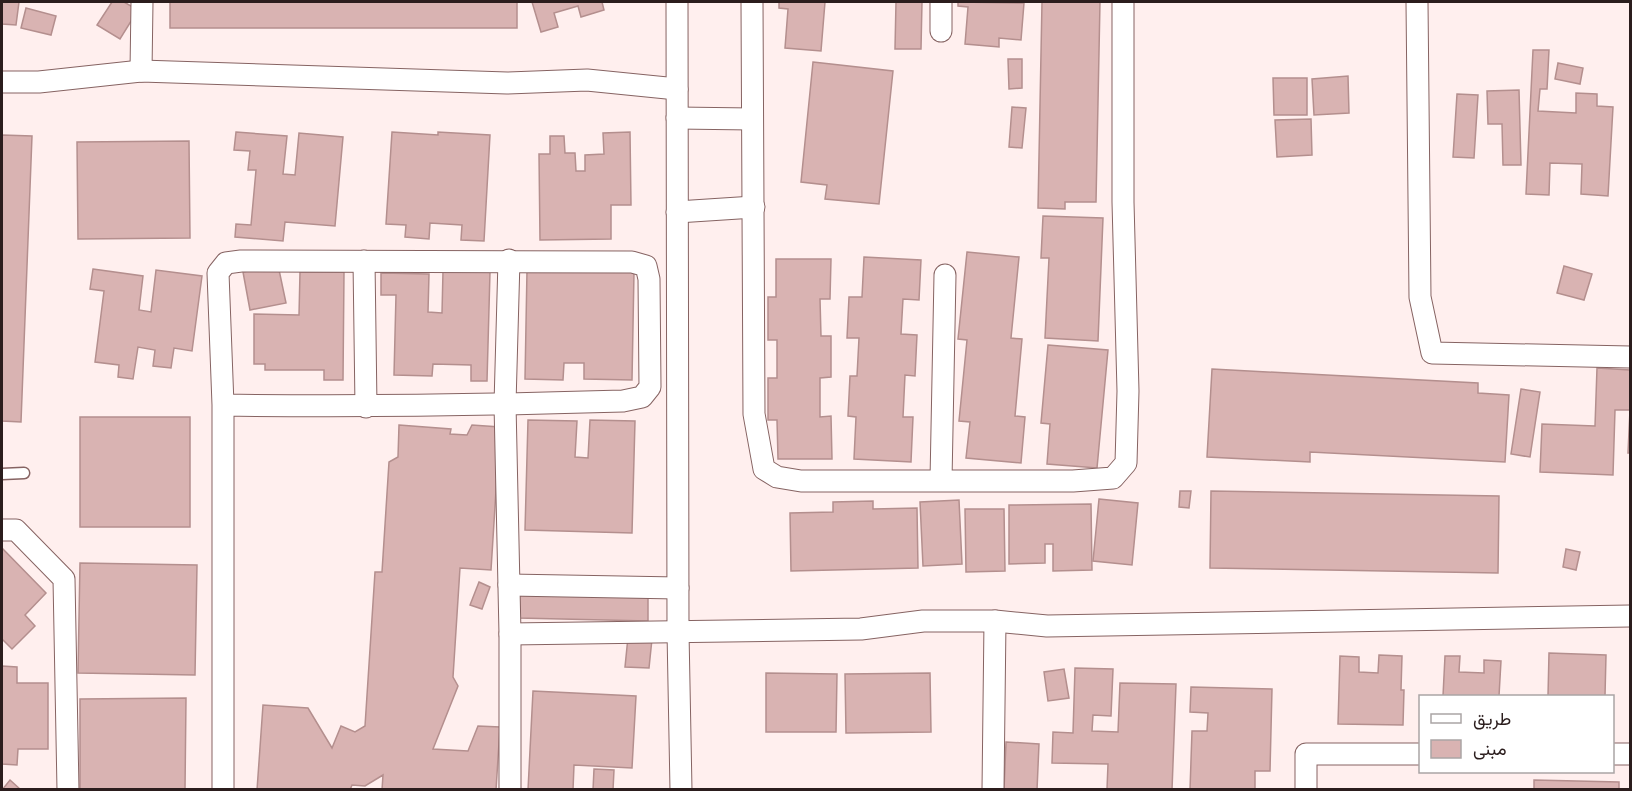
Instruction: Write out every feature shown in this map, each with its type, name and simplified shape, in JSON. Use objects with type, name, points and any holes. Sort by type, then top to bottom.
[{"type":"street","points":[[141,71],[142,2]]},
{"type":"street","points":[[677,2],[678,632],[681,789]]},
{"type":"street","points":[[752,2],[754,414],[764,469],[777,477],[801,481],[1073,482],[1113,478],[1126,463],[1128,391],[1124,202],[1124,2]]},
{"type":"street","points":[[941,2],[941,31]]},
{"type":"street","points":[[1417,2],[1420,297],[1431,353],[1630,357]]},
{"type":"street","points":[[2,82],[39,82],[141,71],[507,83],[587,80],[677,89]]},
{"type":"street","points":[[677,118],[752,119]]},
{"type":"street","points":[[677,212],[754,207]]},
{"type":"street","points":[[509,260],[505,404],[510,634],[510,789]]},
{"type":"street","points":[[223,405],[366,407],[623,401],[642,397],[650,387],[649,279],[646,266],[632,262],[509,260],[241,261],[226,263],[219,273],[223,405],[223,789]]},
{"type":"street","points":[[364,261],[366,407]]},
{"type":"street","points":[[941,480],[945,274]]},
{"type":"street","points":[[2,530],[16,530],[64,579],[68,789]]},
{"type":"street","points":[[509,585],[678,588]]},
{"type":"street","points":[[510,634],[861,629],[923,621],[994,621],[1047,626],[1630,616]]},
{"type":"street","points":[[993,789],[994,621]]},
{"type":"street","points":[[1306,789],[1306,754],[1419,754]]},
{"type":"street","points":[[1614,754],[1630,754]]},
{"type":"lane","points":[[2,474],[24,473]]},
{"type":"building","points":[[2,2],[19,2],[16,25],[2,24]]},
{"type":"building","points":[[112,2],[124,2],[138,10],[120,39],[97,25]]},
{"type":"building","points":[[170,2],[517,2],[517,28],[170,28]]},
{"type":"building","points":[[532,2],[602,2],[604,10],[581,17],[578,6],[554,13],[558,27],[541,32]]},
{"type":"building","points":[[779,2],[825,2],[821,51],[785,48],[788,9],[779,8]]},
{"type":"building","points":[[896,2],[922,2],[921,49],[895,49]]},
{"type":"building","points":[[958,2],[1024,3],[1021,40],[999,38],[999,47],[965,44],[968,7],[958,6]]},
{"type":"building","points":[[1042,2],[1100,2],[1096,202],[1065,202],[1065,209],[1038,208]]},
{"type":"building","points":[[26,8],[56,16],[51,35],[21,28]]},
{"type":"building","points":[[1533,50],[1549,50],[1547,89],[1540,89],[1538,111],[1576,113],[1576,93],[1597,94],[1597,106],[1613,107],[1608,196],[1581,194],[1582,164],[1550,163],[1549,195],[1526,194]]},
{"type":"building","points":[[1008,59],[1022,59],[1022,88],[1009,89]]},
{"type":"building","points":[[813,62],[893,71],[879,204],[825,199],[827,185],[801,182]]},
{"type":"building","points":[[1558,63],[1583,68],[1580,84],[1555,79]]},
{"type":"building","points":[[1348,76],[1349,113],[1314,115],[1312,79]]},
{"type":"building","points":[[1273,78],[1307,78],[1307,115],[1274,115]]},
{"type":"building","points":[[1519,90],[1521,165],[1503,165],[1502,124],[1488,124],[1487,91]]},
{"type":"building","points":[[1457,94],[1478,95],[1474,158],[1453,157]]},
{"type":"building","points":[[1012,107],[1026,108],[1022,148],[1009,147]]},
{"type":"building","points":[[1311,119],[1312,155],[1277,157],[1275,120]]},
{"type":"building","points":[[236,132],[287,136],[283,174],[295,175],[299,133],[343,137],[335,226],[285,222],[283,241],[235,237],[236,224],[251,225],[256,170],[248,170],[250,151],[234,150]]},
{"type":"building","points":[[392,132],[490,135],[484,241],[461,240],[462,225],[430,223],[429,239],[405,237],[406,225],[386,224]]},
{"type":"building","points":[[630,132],[631,205],[611,205],[611,239],[540,240],[539,154],[550,154],[550,136],[564,136],[565,153],[575,153],[576,171],[585,171],[585,155],[604,154],[603,133]]},
{"type":"building","points":[[2,135],[32,136],[21,422],[2,421]]},
{"type":"building","points":[[189,141],[190,238],[78,239],[77,142]]},
{"type":"building","points":[[1043,216],[1103,218],[1098,341],[1045,338],[1049,258],[1041,258]]},
{"type":"building","points":[[967,252],[1019,257],[1011,338],[1022,339],[1015,416],[1025,417],[1021,463],[966,458],[970,422],[959,421],[967,340],[958,339]]},
{"type":"building","points":[[864,257],[921,260],[919,300],[903,299],[901,334],[917,335],[915,376],[905,375],[903,417],[913,417],[911,462],[854,459],[856,417],[848,416],[850,376],[857,376],[859,338],[847,338],[849,297],[862,297]]},
{"type":"building","points":[[776,259],[831,259],[830,299],[820,299],[821,336],[831,336],[831,377],[820,378],[820,417],[831,416],[832,459],[778,459],[777,420],[768,420],[768,378],[777,378],[777,340],[768,340],[768,297],[776,297]]},
{"type":"building","points":[[278,265],[286,303],[250,310],[243,272]]},
{"type":"building","points":[[1564,266],[1592,274],[1584,300],[1557,293]]},
{"type":"building","points":[[93,269],[143,276],[139,310],[151,312],[156,270],[202,276],[192,351],[174,348],[171,368],[153,366],[155,350],[138,347],[133,379],[118,377],[119,365],[95,362],[104,291],[90,289]]},
{"type":"building","points":[[527,270],[634,272],[632,380],[584,379],[584,363],[564,363],[563,380],[525,379]]},
{"type":"building","points":[[443,271],[490,272],[487,381],[471,381],[471,365],[433,364],[432,376],[394,375],[396,295],[381,295],[381,273],[429,274],[428,312],[442,313]]},
{"type":"building","points":[[300,272],[344,272],[343,380],[324,380],[324,370],[265,370],[265,364],[254,364],[254,314],[299,315]]},
{"type":"building","points":[[1048,345],[1108,350],[1097,468],[1047,464],[1050,424],[1041,423]]},
{"type":"building","points":[[1597,368],[1630,370],[1630,410],[1615,410],[1613,475],[1540,472],[1542,424],[1595,426]]},
{"type":"building","points":[[1212,369],[1478,383],[1478,393],[1509,395],[1505,462],[1310,452],[1310,462],[1207,457]]},
{"type":"building","points":[[1521,389],[1540,392],[1530,457],[1511,454]]},
{"type":"building","points":[[1630,410],[1630,453],[1628,453]]},
{"type":"building","points":[[80,417],[190,417],[190,527],[80,527]]},
{"type":"building","points":[[528,420],[577,421],[575,457],[588,458],[590,420],[635,421],[632,533],[525,530]]},
{"type":"building","points":[[399,425],[451,429],[450,434],[467,435],[472,425],[500,427],[491,570],[460,568],[453,677],[458,686],[433,749],[468,751],[478,726],[500,727],[496,790],[382,790],[383,775],[365,786],[352,785],[350,790],[257,790],[263,705],[308,708],[332,748],[341,726],[355,732],[365,726],[375,572],[382,572],[389,462],[398,457]]},
{"type":"building","points":[[1180,491],[1191,491],[1189,508],[1179,507]]},
{"type":"building","points":[[1211,491],[1499,496],[1498,573],[1210,568]]},
{"type":"building","points":[[1099,499],[1138,503],[1132,565],[1093,561]]},
{"type":"building","points":[[959,500],[962,564],[923,566],[920,502]]},
{"type":"building","points":[[873,501],[873,509],[917,508],[918,568],[791,571],[790,513],[833,512],[833,502]]},
{"type":"building","points":[[1091,504],[1092,570],[1053,571],[1053,544],[1045,544],[1045,563],[1009,564],[1009,505]]},
{"type":"building","points":[[965,509],[1004,509],[1005,571],[966,572]]},
{"type":"building","points":[[2,548],[46,593],[25,615],[35,626],[12,649],[2,639]]},
{"type":"building","points":[[1566,549],[1580,552],[1576,570],[1563,567]]},
{"type":"building","points":[[80,563],[197,565],[195,675],[78,673]]},
{"type":"building","points":[[479,582],[490,587],[482,609],[470,605]]},
{"type":"building","points":[[518,594],[648,597],[648,621],[518,618]]},
{"type":"building","points":[[628,637],[652,639],[649,668],[625,667]]},
{"type":"building","points":[[1549,653],[1606,655],[1605,695],[1548,695]]},
{"type":"building","points":[[1379,655],[1402,656],[1403,725],[1338,724],[1340,656],[1359,657],[1359,672],[1378,673]]},
{"type":"building","points":[[1445,656],[1460,656],[1459,672],[1484,673],[1484,660],[1501,661],[1499,695],[1443,695]]},
{"type":"building","points":[[2,666],[17,667],[17,683],[48,683],[48,749],[18,749],[17,765],[2,764]]},
{"type":"building","points":[[1075,668],[1113,669],[1111,716],[1093,715],[1092,731],[1118,732],[1120,683],[1176,684],[1172,790],[1107,789],[1108,764],[1052,763],[1053,732],[1073,733]]},
{"type":"building","points":[[1064,669],[1069,698],[1048,701],[1044,672]]},
{"type":"building","points":[[766,673],[837,674],[836,732],[766,732]]},
{"type":"building","points":[[930,673],[931,732],[846,733],[845,674]]},
{"type":"building","points":[[1191,687],[1272,689],[1270,771],[1255,771],[1255,790],[1190,790],[1192,731],[1207,731],[1208,713],[1190,712]]},
{"type":"building","points":[[533,691],[636,696],[632,768],[574,765],[573,790],[528,790]]},
{"type":"building","points":[[186,698],[185,790],[80,790],[80,699]]},
{"type":"building","points":[[1006,742],[1039,744],[1037,790],[1004,789]]},
{"type":"building","points":[[594,769],[614,770],[613,790],[593,790]]},
{"type":"building","points":[[10,780],[21,790],[2,790]]},
{"type":"building","points":[[1534,780],[1619,782],[1619,790],[1534,790]]}]
